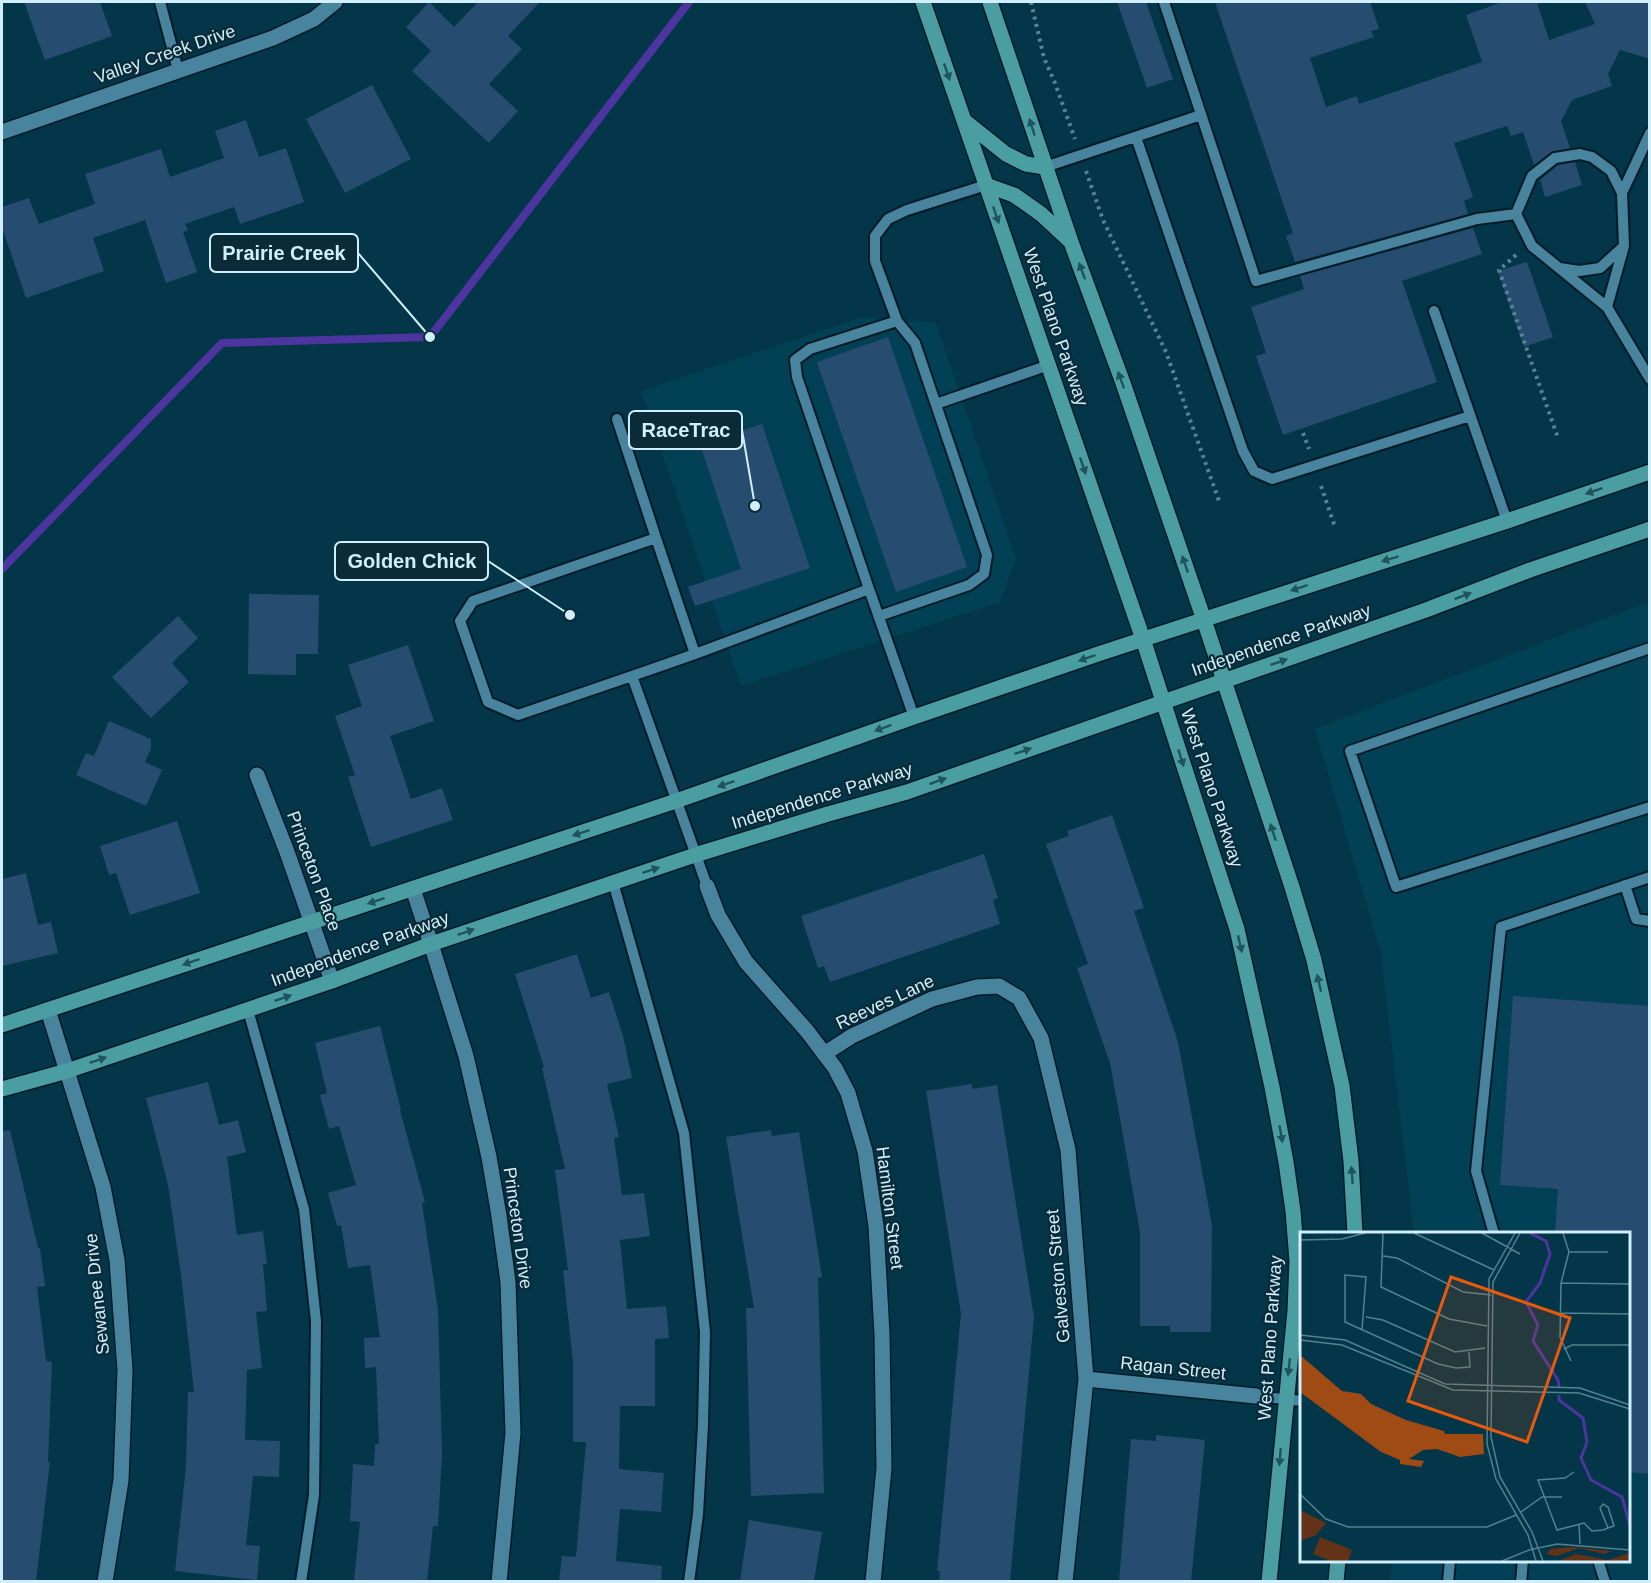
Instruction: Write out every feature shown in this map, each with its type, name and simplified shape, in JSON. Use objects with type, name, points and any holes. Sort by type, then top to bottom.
[{"type":"main road","name":"West Plano Parkway","points":[[922,2],[1143,639],[1236,929],[1272,1087],[1293,1210],[1297,1261],[1295,1311],[1269,1581]]},
{"type":"main road","points":[[990,2],[1045,167],[1123,383],[1204,620],[1314,960],[1342,1086],[1351,1161],[1355,1232]]},
{"type":"main road","points":[[963,120],[1006,154],[1026,164],[1045,167]]},
{"type":"main road","points":[[986,185],[1014,195],[1041,214],[1071,242]]},
{"type":"main road","name":"Independence Parkway","points":[[2,1025],[676,801],[1143,639],[1507,521],[1650,472]]},
{"type":"main road","name":"Independence Parkway","points":[[2,1089],[67,1071],[248,1010],[431,944],[695,855],[907,792],[1224,682],[1426,610],[1530,570],[1650,529]]},
{"type":"main road","points":[[1336,1581],[1338,1562]]},
{"type":"street","name":"Valley Creek Drive","points":[[2,132],[273,38],[314,19],[335,2]]},
{"type":"street","name":"Princeton Place","points":[[257,775],[287,852],[332,981]]},
{"type":"street","name":"Hamilton Street","points":[[707,886],[718,915],[746,962],[807,1031],[835,1068],[848,1094],[865,1151],[876,1226],[882,1334],[884,1468],[873,1581]]},
{"type":"street","name":"Princeton Drive","points":[[412,889],[466,1056],[489,1157],[499,1216],[507,1282],[513,1433],[499,1581]]},
{"type":"street","name":"Reeves Lane","points":[[824,1054],[852,1036],[932,999],[977,987],[999,986]]},
{"type":"street","name":"Galveston Street","points":[[999,986],[1019,998],[1041,1038],[1068,1150],[1086,1379],[1065,1581]]},
{"type":"street","name":"Sewanee Drive","points":[[48,1010],[103,1187],[117,1260],[124,1381],[121,1480],[105,1581]]},
{"type":"street","name":"Ragan Street","points":[[1086,1379],[1256,1396]]},
{"type":"lane","points":[[160,2],[178,70]]},
{"type":"lane","points":[[1164,2],[1256,281],[1477,219],[1516,214]]},
{"type":"lane","points":[[1045,167],[1201,115]]},
{"type":"lane","points":[[1622,194],[1650,133]]},
{"type":"lane","points":[[1136,137],[1243,451],[1254,471],[1272,479],[1470,416]]},
{"type":"lane","points":[[1516,214],[1532,176],[1555,158],[1580,154],[1592,157],[1611,171],[1622,194],[1624,246],[1607,307]]},
{"type":"lane","points":[[879,616],[969,585],[984,574],[987,555],[915,343],[897,321],[875,261],[875,237],[888,219],[907,210],[986,185]]},
{"type":"lane","points":[[1516,214],[1533,246],[1607,307],[1650,379]]},
{"type":"lane","points":[[1560,268],[1579,272],[1600,268],[1624,246]]},
{"type":"lane","points":[[1434,312],[1507,521]]},
{"type":"lane","points":[[897,321],[810,349],[795,360],[796,377],[914,717]]},
{"type":"lane","points":[[936,404],[1049,365]]},
{"type":"lane","points":[[617,419],[695,654]]},
{"type":"lane","points":[[656,538],[473,601],[460,621],[489,702],[518,715],[695,654],[869,589]]},
{"type":"lane","points":[[1650,648],[1350,751],[1396,886],[1650,807]]},
{"type":"lane","points":[[632,676],[707,886]]},
{"type":"lane","points":[[1494,1232],[1476,1172],[1501,927],[1650,877]]},
{"type":"lane","points":[[613,882],[684,1133],[705,1332],[704,1425],[698,1514],[689,1581]]},
{"type":"lane","points":[[1625,885],[1636,919],[1650,921]]},
{"type":"lane","points":[[248,1010],[304,1209],[316,1321],[314,1495],[301,1581]]},
{"type":"lane","points":[[1256,1396],[1300,1401]]},
{"type":"lane","points":[[1448,1581],[1450,1562]]},
{"type":"lane","points":[[1521,1581],[1523,1562]]},
{"type":"lane","points":[[1599,1562],[1605,1581]]},
{"type":"path","points":[[1031,2],[1044,58],[1072,130]]},
{"type":"path","points":[[1089,180],[1103,220],[1166,352],[1219,501]]},
{"type":"path","points":[[1518,254],[1499,270],[1558,438]]},
{"type":"path","points":[[1303,433],[1310,453]]},
{"type":"path","points":[[1322,486],[1335,527]]},
{"type":"shaded area","points":[[862,317],[936,323],[1016,559],[1000,602],[741,686],[641,391]]},
{"type":"shaded area","points":[[1649,602],[1649,1581],[1390,1581],[1392,1562],[1630,1562],[1630,1232],[1414,1232],[1381,954],[1315,729]]},
{"type":"building","points":[[24,2],[100,2],[112,36],[45,60]]},
{"type":"building","points":[[429,2],[454,27],[478,2],[540,2],[508,36],[522,49],[489,84],[518,111],[489,143],[412,71],[431,51],[406,27]]},
{"type":"building","points":[[1117,2],[1146,2],[1173,79],[1147,88]]},
{"type":"building","points":[[1215,2],[1370,2],[1379,29],[1371,31],[1374,37],[1310,58],[1326,107],[1357,96],[1359,104],[1482,62],[1466,15],[1502,2],[1537,2],[1549,40],[1595,24],[1585,2],[1650,2],[1650,59],[1620,50],[1608,74],[1612,86],[1572,100],[1561,121],[1570,148],[1551,152],[1534,165],[1523,132],[1511,136],[1507,126],[1454,143],[1473,197],[1464,201],[1468,214],[1295,262],[1286,236],[1293,233]]},
{"type":"building","points":[[372,85],[411,159],[345,193],[306,119]]},
{"type":"building","points":[[246,120],[259,157],[286,148],[304,202],[240,224],[234,207],[185,224],[188,230],[183,232],[197,272],[166,283],[145,220],[93,238],[104,271],[26,298],[2,227],[2,207],[29,198],[39,224],[95,204],[85,174],[161,149],[170,177],[224,158],[215,131]]},
{"type":"building","points":[[1575,162],[1582,185],[1545,197],[1540,180],[1558,165]]},
{"type":"building","points":[[1473,228],[1482,254],[1402,281],[1437,382],[1283,435],[1256,356],[1266,353],[1251,307],[1304,289],[1300,276]]},
{"type":"building","points":[[1527,262],[1553,337],[1524,347],[1498,271]]},
{"type":"building","points":[[888,337],[967,567],[896,592],[817,362]]},
{"type":"building","points":[[762,424],[810,568],[695,606],[688,587],[741,569],[700,444]]},
{"type":"building","points":[[249,594],[319,595],[318,654],[296,654],[296,675],[248,674]]},
{"type":"building","points":[[178,616],[198,638],[172,663],[189,682],[151,718],[112,677]]},
{"type":"building","points":[[408,645],[434,721],[390,736],[411,799],[442,788],[453,820],[371,847],[348,777],[355,775],[335,716],[362,706],[348,665]]},
{"type":"building","points":[[109,721],[151,739],[151,748],[145,762],[162,770],[146,806],[76,775],[86,753],[94,756]]},
{"type":"building","points":[[1112,815],[1144,908],[1134,911],[1178,1042],[1212,1225],[1211,1332],[1170,1332],[1170,1326],[1140,1326],[1140,1232],[1110,1063],[1077,968],[1088,964],[1046,844],[1069,836],[1067,831]]},
{"type":"building","points":[[177,821],[200,893],[130,915],[116,873],[109,875],[100,846]]},
{"type":"building","points":[[984,854],[998,898],[993,900],[1000,924],[830,982],[824,966],[818,968],[801,916]]},
{"type":"building","points":[[26,873],[38,925],[51,922],[58,953],[2,966],[2,879]]},
{"type":"building","points":[[577,954],[591,998],[609,992],[623,1036],[632,1078],[607,1084],[619,1137],[614,1138],[622,1195],[644,1193],[650,1236],[620,1240],[627,1309],[666,1306],[669,1338],[655,1339],[655,1406],[620,1406],[619,1469],[664,1473],[661,1512],[620,1509],[616,1561],[662,1566],[661,1581],[559,1581],[562,1556],[576,1557],[586,1442],[573,1442],[573,1362],[563,1270],[568,1270],[555,1170],[565,1169],[542,1068],[544,1067],[515,974]]},
{"type":"building","points":[[1513,996],[1650,1006],[1650,1474],[1630,1472],[1630,1232],[1555,1231],[1558,1189],[1500,1185]]},
{"type":"building","points":[[380,1026],[425,1202],[422,1203],[438,1310],[442,1454],[438,1526],[433,1526],[427,1581],[354,1581],[360,1522],[350,1521],[353,1464],[374,1466],[375,1444],[379,1444],[376,1367],[365,1368],[364,1338],[380,1337],[370,1265],[348,1268],[341,1225],[337,1226],[328,1193],[356,1185],[339,1126],[329,1129],[320,1095],[327,1093],[315,1043]]},
{"type":"building","points":[[208,1082],[219,1125],[238,1120],[246,1152],[227,1157],[237,1235],[263,1231],[267,1264],[263,1264],[267,1311],[256,1312],[262,1368],[247,1370],[245,1440],[280,1441],[279,1477],[253,1476],[246,1545],[260,1546],[257,1580],[175,1571],[186,1466],[188,1392],[194,1392],[168,1185],[146,1098]]},
{"type":"building","points":[[972,1084],[972,1089],[997,1085],[1034,1317],[1010,1581],[939,1581],[940,1571],[937,1571],[961,1314],[926,1091]]},
{"type":"building","points":[[10,1130],[38,1248],[40,1248],[45,1286],[37,1287],[46,1361],[52,1362],[48,1462],[50,1462],[36,1581],[2,1581],[2,1131]]},
{"type":"building","points":[[771,1130],[772,1136],[799,1132],[822,1277],[818,1278],[824,1493],[751,1496],[746,1308],[754,1308],[726,1137]]},
{"type":"building","points":[[1156,1435],[1205,1440],[1191,1581],[1119,1581],[1131,1439],[1156,1441]]},
{"type":"building","points":[[749,1520],[822,1532],[814,1581],[740,1581]]},
{"type":"waterway","points":[[2,569],[222,343],[430,337],[689,2]]},
{"type":"place","name":"Prairie Creek","points":[[430,337]]},
{"type":"place","name":"RaceTrac","points":[[755,506]]},
{"type":"place","name":"Golden Chick","points":[[570,615]]}]
